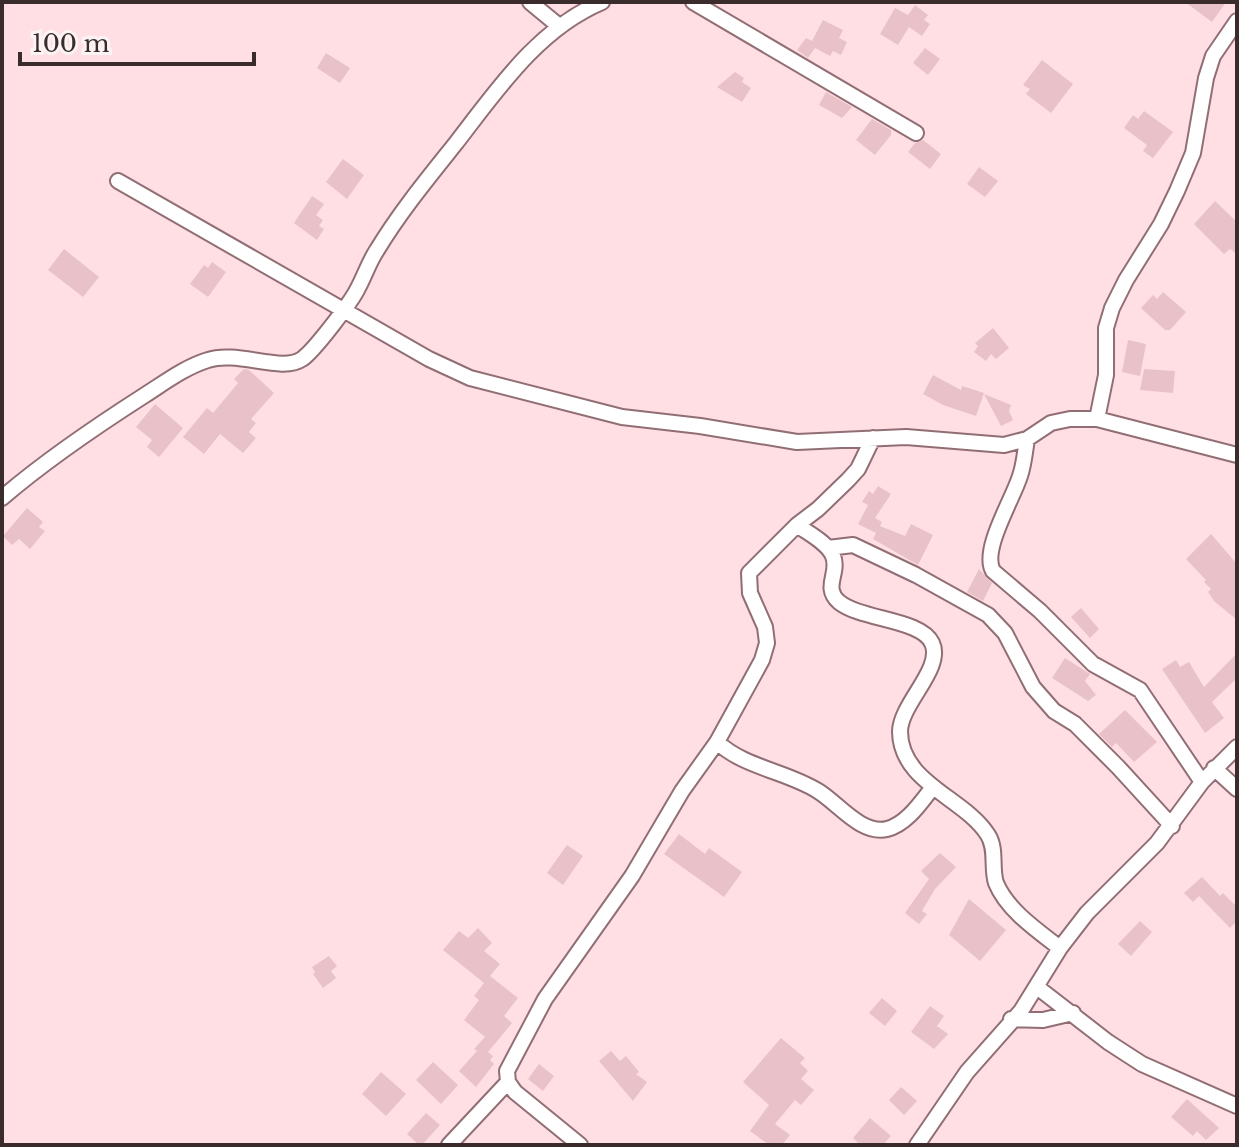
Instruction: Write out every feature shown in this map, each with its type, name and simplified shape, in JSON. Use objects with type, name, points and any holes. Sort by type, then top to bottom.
[{"type":"street","points":[[530,2],[559,26]]},
{"type":"street","points":[[2,498],[120,411],[176,375],[208,360],[228,356],[283,365],[304,359],[357,291],[370,261],[417,190],[525,58],[559,26],[602,2]]},
{"type":"street","points":[[693,2],[916,133]]},
{"type":"street","points":[[1097,419],[1106,375],[1106,328],[1112,308],[1177,191],[1193,153],[1206,78],[1213,56],[1237,21]]},
{"type":"street","points":[[118,181],[429,359],[470,378],[608,413],[797,442],[906,437],[1004,445],[1027,439],[1051,423],[1097,419],[1237,455]]},
{"type":"street","points":[[580,1145],[515,1092],[508,1082],[507,1071],[545,999],[632,876],[682,791],[717,742],[762,660],[767,643],[765,627],[750,593],[749,573],[858,469],[873,438]]},
{"type":"street","points":[[1027,439],[1021,476],[991,548],[989,564],[1093,664],[1140,690],[1202,782]]},
{"type":"street","points":[[797,525],[828,548],[834,557],[835,567],[830,585],[840,602],[855,611],[917,629],[934,645],[934,659],[903,712],[900,733],[904,752],[913,767],[972,817],[988,836],[996,883],[1004,897],[1034,928],[1060,948]]},
{"type":"street","points":[[828,548],[853,545],[988,615],[1005,633],[1033,687],[1054,711],[1075,724],[1172,826]]},
{"type":"street","points":[[717,742],[739,758],[817,790],[871,829],[886,829],[899,823],[914,811],[933,787]]},
{"type":"street","points":[[917,1145],[967,1072],[1021,1011],[1060,948],[1107,891],[1172,826],[1202,782],[1237,747]]},
{"type":"street","points":[[1214,768],[1237,789]]},
{"type":"street","points":[[1037,987],[1142,1064],[1237,1106]]},
{"type":"street","points":[[1011,1019],[1043,1020],[1073,1013]]},
{"type":"street","points":[[449,1145],[508,1082]]},
{"type":"building","points":[[1185,2],[1226,2],[1212,22]]},
{"type":"building","points":[[915,5],[928,15],[924,20],[930,24],[922,36],[909,27],[898,45],[880,34],[895,8],[908,15]]},
{"type":"building","points":[[823,20],[843,30],[839,38],[847,42],[841,55],[833,51],[830,56],[815,48],[808,58],[797,50],[806,38],[812,41]]},
{"type":"building","points":[[925,48],[940,59],[928,75],[913,63]]},
{"type":"building","points":[[326,53],[350,68],[340,83],[317,68]]},
{"type":"building","points":[[1042,60],[1073,84],[1051,113],[1026,94],[1030,89],[1023,85]]},
{"type":"building","points":[[735,72],[751,88],[742,102],[717,87]]},
{"type":"building","points":[[826,92],[852,107],[842,118],[819,105]]},
{"type":"building","points":[[1144,111],[1173,132],[1153,158],[1143,151],[1147,145],[1124,128],[1133,115],[1138,119]]},
{"type":"building","points":[[872,119],[891,130],[891,135],[875,155],[856,140]]},
{"type":"building","points":[[923,140],[941,154],[930,169],[908,152],[915,143]]},
{"type":"building","points":[[343,159],[364,175],[347,199],[326,182]]},
{"type":"building","points":[[979,167],[998,181],[985,197],[967,184]]},
{"type":"building","points":[[312,196],[324,204],[316,215],[323,220],[319,226],[324,229],[317,240],[294,223]]},
{"type":"building","points":[[1215,201],[1237,222],[1237,254],[1230,249],[1224,254],[1194,224]]},
{"type":"building","points":[[64,249],[99,277],[83,297],[48,270]]},
{"type":"building","points":[[212,262],[226,272],[208,297],[190,284],[204,265],[208,268]]},
{"type":"building","points":[[1163,292],[1186,312],[1170,330],[1165,330],[1141,308],[1153,295],[1157,299]]},
{"type":"building","points":[[993,328],[1009,348],[996,359],[991,354],[986,361],[974,352],[978,346],[975,343]]},
{"type":"building","points":[[1128,340],[1146,344],[1140,376],[1122,372]]},
{"type":"building","points":[[244,369],[274,393],[251,419],[256,423],[249,432],[256,438],[243,453],[220,434],[204,454],[183,437],[207,408],[213,413],[238,383],[234,379]]},
{"type":"building","points":[[1144,369],[1175,371],[1173,393],[1140,390]]},
{"type":"building","points":[[933,375],[961,390],[962,386],[984,393],[976,416],[943,405],[923,394]]},
{"type":"building","points":[[984,394],[1011,405],[1009,411],[1013,420],[1001,426]]},
{"type":"building","points":[[155,404],[183,428],[159,457],[147,447],[152,440],[136,427]]},
{"type":"building","points":[[878,486],[891,494],[875,518],[882,522],[880,526],[905,536],[911,524],[933,535],[918,565],[873,539],[876,533],[858,524],[868,505],[862,502],[869,491],[873,494]]},
{"type":"building","points":[[27,508],[43,522],[39,527],[45,531],[30,549],[19,539],[12,545],[3,536]]},
{"type":"building","points":[[1211,534],[1237,564],[1237,620],[1214,601],[1208,592],[1211,589],[1204,582],[1206,580],[1186,559]]},
{"type":"building","points":[[979,569],[992,583],[983,601],[967,592]]},
{"type":"building","points":[[1081,608],[1099,629],[1090,638],[1071,617]]},
{"type":"building","points":[[1237,653],[1237,678],[1212,702],[1224,718],[1205,733],[1162,669],[1176,660],[1180,667],[1189,662],[1204,687]]},
{"type":"building","points":[[1065,658],[1090,674],[1085,681],[1096,695],[1088,701],[1052,678]]},
{"type":"building","points":[[1125,710],[1157,742],[1134,762],[1116,743],[1112,747],[1099,734]]},
{"type":"building","points":[[679,834],[705,854],[709,848],[742,872],[724,897],[664,854]]},
{"type":"building","points":[[567,845],[583,856],[563,885],[547,873]]},
{"type":"building","points":[[940,853],[956,867],[935,889],[922,911],[927,914],[919,924],[905,913],[929,879],[921,871]]},
{"type":"building","points":[[1202,877],[1220,896],[1223,893],[1237,907],[1237,921],[1230,928],[1199,896],[1193,902],[1184,893]]},
{"type":"building","points":[[969,899],[1006,930],[980,961],[949,935]]},
{"type":"building","points":[[1140,921],[1152,932],[1131,956],[1118,944]]},
{"type":"building","points":[[478,928],[492,943],[484,951],[500,964],[490,976],[518,998],[504,1016],[512,1023],[488,1052],[493,1056],[490,1060],[494,1064],[476,1087],[459,1071],[485,1037],[464,1020],[479,1000],[474,996],[484,983],[443,950],[459,931],[468,938]]},
{"type":"building","points":[[329,956],[337,966],[331,971],[336,978],[323,988],[312,967]]},
{"type":"building","points":[[882,998],[897,1011],[885,1026],[869,1013]]},
{"type":"building","points":[[930,1006],[944,1016],[937,1026],[948,1034],[934,1049],[911,1032]]},
{"type":"building","points":[[781,1038],[805,1058],[800,1063],[808,1071],[801,1079],[814,1090],[801,1105],[795,1100],[775,1124],[790,1135],[782,1145],[769,1145],[750,1131],[769,1105],[743,1082]]},
{"type":"building","points":[[611,1051],[620,1061],[626,1056],[639,1072],[636,1074],[647,1082],[633,1101],[599,1061]]},
{"type":"building","points":[[433,1062],[458,1085],[441,1104],[416,1080]]},
{"type":"building","points":[[539,1064],[554,1076],[543,1091],[528,1079]]},
{"type":"building","points":[[381,1072],[406,1094],[386,1116],[362,1094]]},
{"type":"building","points":[[901,1087],[917,1101],[904,1115],[889,1100]]},
{"type":"building","points":[[1187,1099],[1219,1128],[1206,1140],[1197,1131],[1193,1136],[1171,1117]]},
{"type":"building","points":[[426,1113],[440,1125],[419,1145],[407,1134]]},
{"type":"building","points":[[870,1118],[891,1136],[883,1145],[860,1145],[853,1138]]}]
